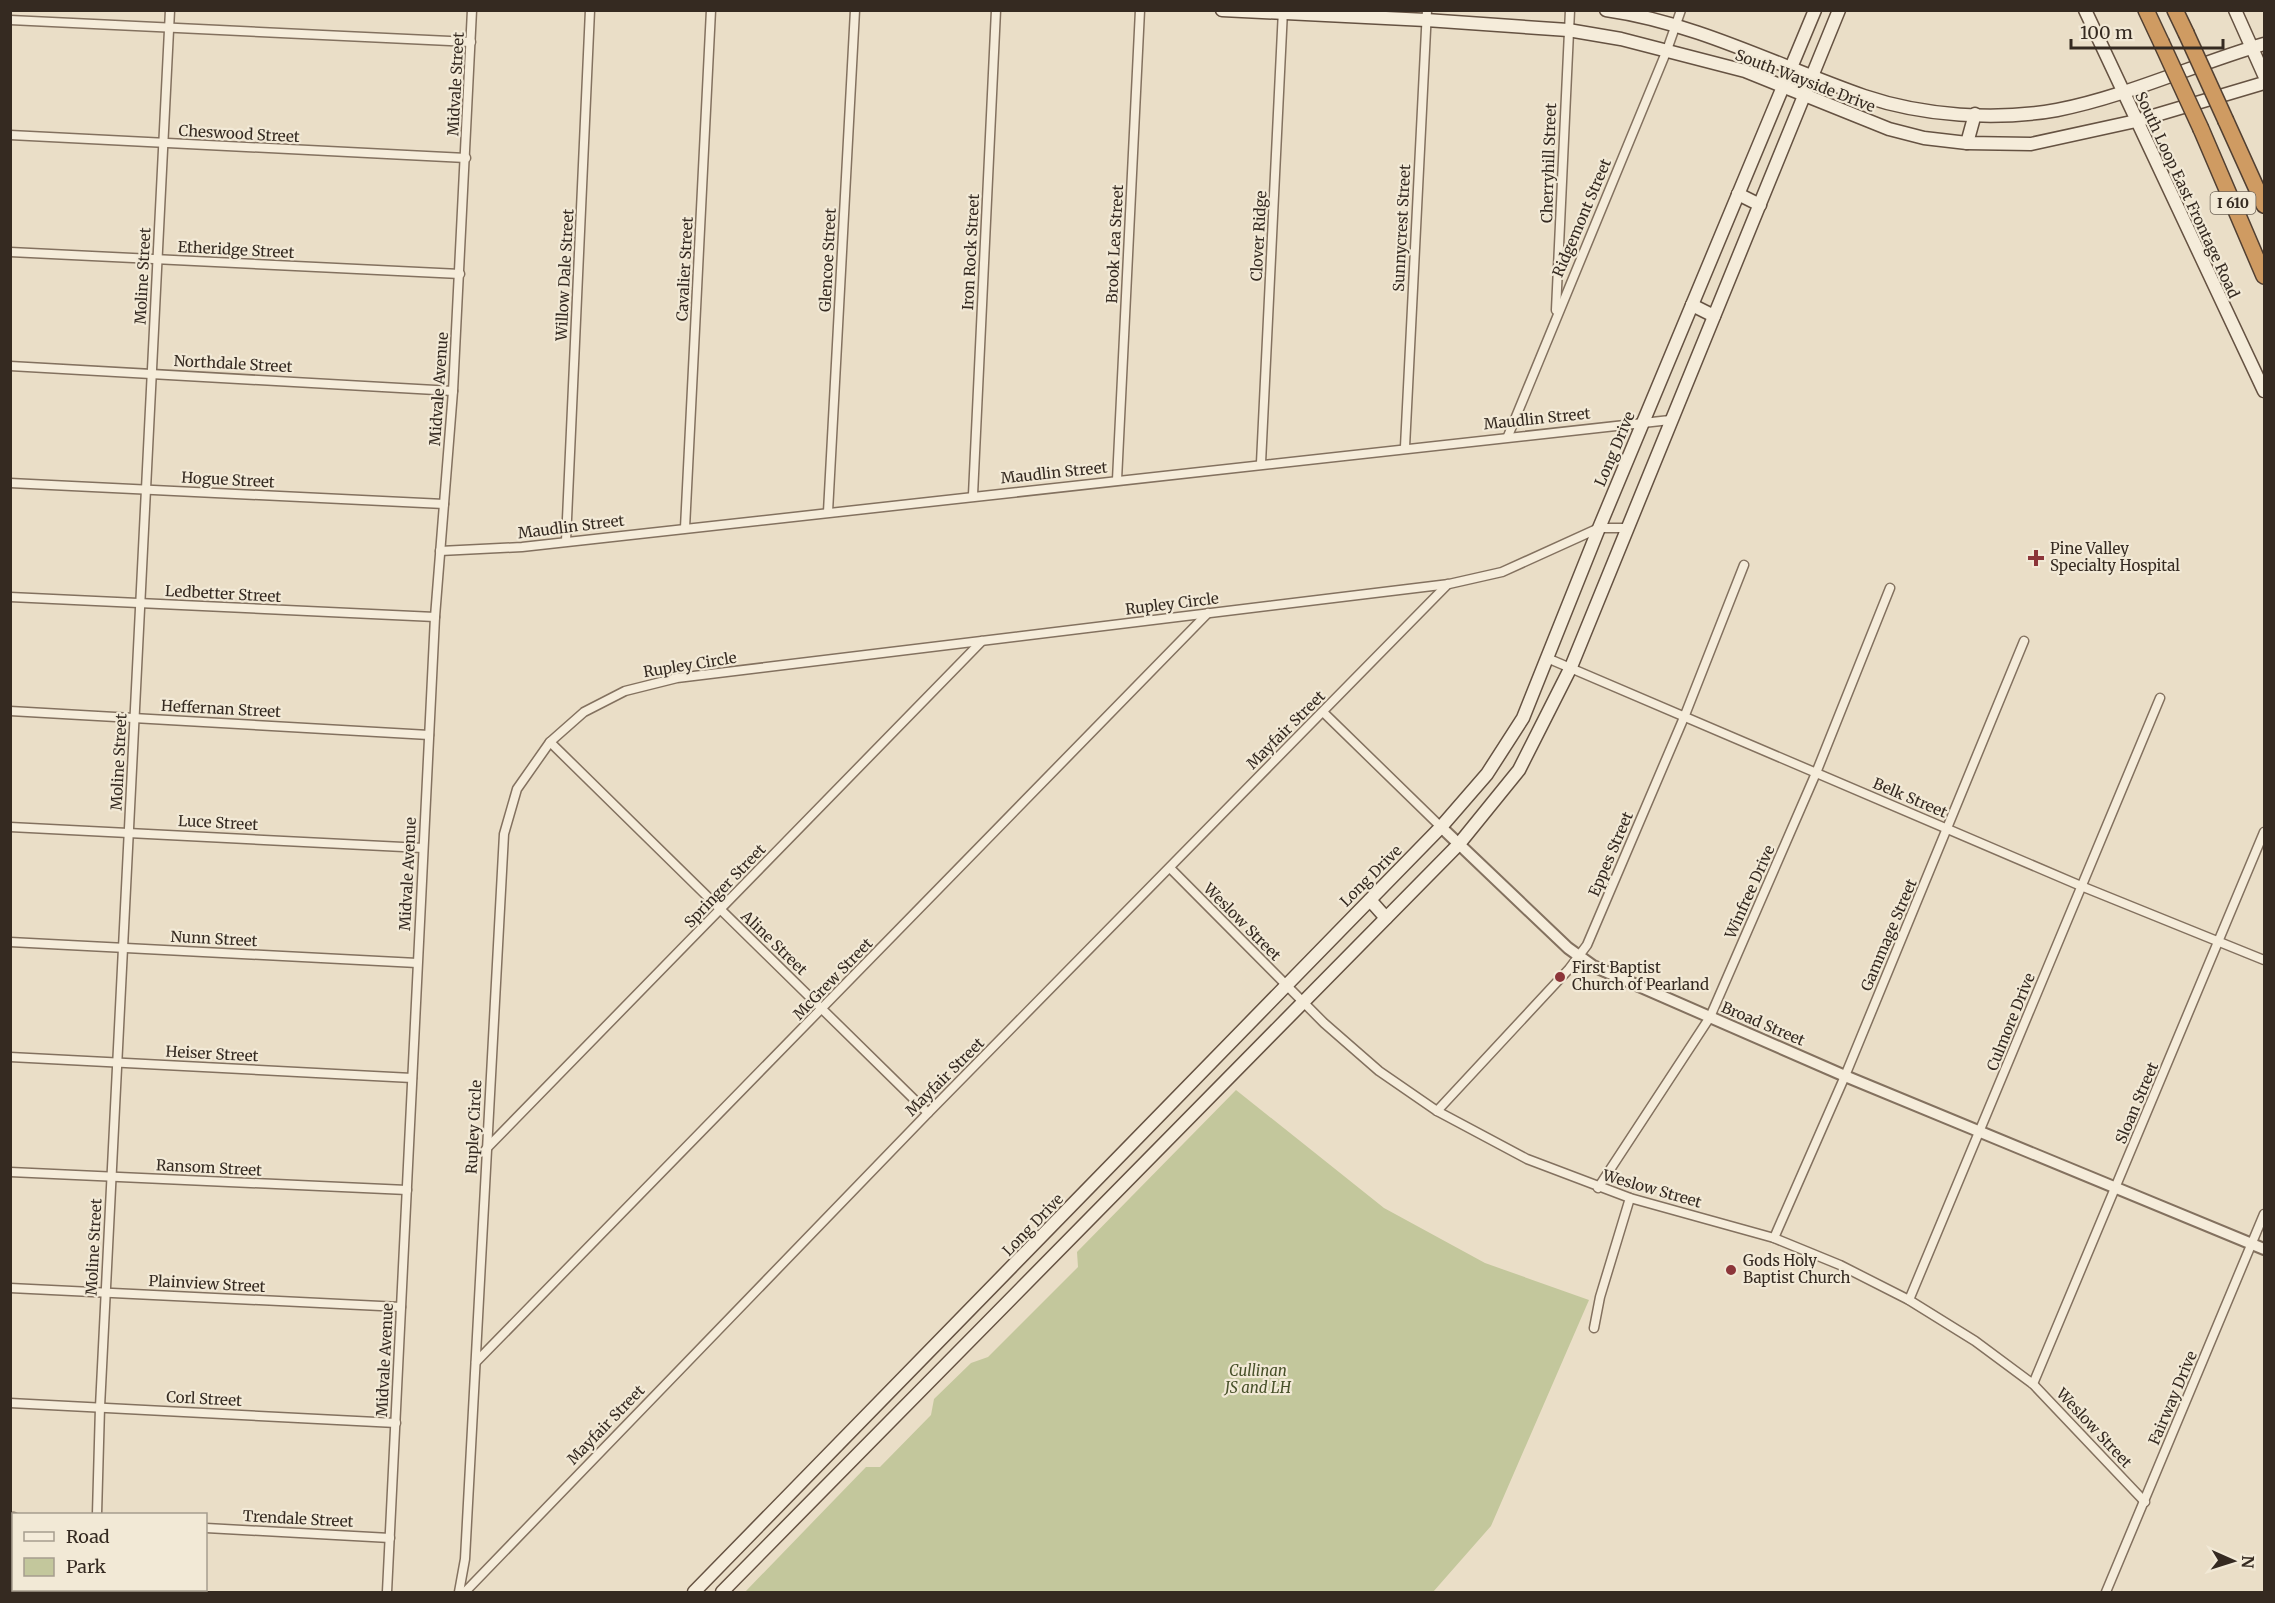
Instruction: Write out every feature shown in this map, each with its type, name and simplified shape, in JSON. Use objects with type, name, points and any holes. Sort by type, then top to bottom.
[{"type":"highway","name":"I 610","points":[[2146,10],[2265,276]]},
{"type":"highway","name":"I 610","points":[[2175,10],[2265,205]]},
{"type":"main road","name":"South Wayside Drive","points":[[1222,10],[1427,15],[1568,30],[1621,39],[1745,71],[1889,129],[1924,138],[1966,143],[2031,144],[2136,121],[2265,83]]},
{"type":"main road","name":"South Wayside Drive","points":[[1606,10],[1675,27],[1736,46],[1864,96],[1899,105],[1975,114],[2033,113],[2122,92],[2265,44]]},
{"type":"main road","name":"Long Drive","points":[[694,1593],[1441,827],[1487,774],[1523,718],[1599,528],[1815,10]]},
{"type":"main road","points":[[722,1593],[1459,844],[1519,770],[1571,667],[1839,10]]},
{"type":"main road","name":"South Loop East Frontage Road","points":[[2085,10],[2265,391]]},
{"type":"main road","points":[[2235,10],[2265,75]]},
{"type":"main road","points":[[1966,143],[1975,114]]},
{"type":"main road","points":[[1738,194],[1760,205]]},
{"type":"main road","points":[[1692,305],[1714,316]]},
{"type":"main road","points":[[1370,900],[1386,918]]},
{"type":"main road","points":[[1207,1067],[1223,1083]]},
{"type":"main road","points":[[1119,1159],[1134,1174]]},
{"type":"main road","points":[[1020,1261],[1035,1276]]},
{"type":"main road","points":[[931,1352],[945,1368]]},
{"type":"main road","points":[[834,1451],[850,1465]]},
{"type":"main road","points":[[748,1537],[763,1552]]},
{"type":"street","name":"Moline Street","points":[[97,1513],[111,1177],[170,10]]},
{"type":"street","name":"Midvale Street","points":[[466,158],[472,10]]},
{"type":"street","name":"Willow Dale Street","points":[[566,541],[590,10]]},
{"type":"street","name":"Cavalier Street","points":[[685,528],[711,10]]},
{"type":"street","name":"Glencoe Street","points":[[828,512],[855,10]]},
{"type":"street","name":"Iron Rock Street","points":[[974,495],[996,10]]},
{"type":"street","name":"Brook Lea Street","points":[[1117,480],[1140,10]]},
{"type":"street","name":"Cherryhill Street","points":[[1556,317],[1570,10]]},
{"type":"street","name":"Ridgemont Street","points":[[1508,436],[1667,50],[1681,10]]},
{"type":"street","name":"Clover Ridge","points":[[1261,463],[1283,12]]},
{"type":"street","name":"Sunnycrest Street","points":[[1405,447],[1427,15]]},
{"type":"street","points":[[10,20],[471,42]]},
{"type":"street","name":"Cheswood Street","points":[[10,135],[466,158]]},
{"type":"street","name":"Midvale Avenue","points":[[387,1593],[435,617],[453,391],[466,158]]},
{"type":"street","name":"Etheridge Street","points":[[10,252],[460,274]]},
{"type":"street","name":"Northdale Street","points":[[10,366],[453,391]]},
{"type":"street","name":"Maudlin Street","points":[[440,551],[522,547],[1405,447],[1670,420]]},
{"type":"street","name":"Hogue Street","points":[[10,483],[444,504]]},
{"type":"street","name":"Rupley Circle","points":[[459,1593],[465,1559],[504,834],[517,789],[550,742],[584,712],[625,691],[677,678],[1449,584],[1502,572],[1599,528],[1627,528]]},
{"type":"street","name":"Eppes Street","points":[[1437,1111],[1580,957],[1685,715],[1744,565]]},
{"type":"street","name":"Mayfair Street","points":[[465,1593],[928,1113],[1449,584]]},
{"type":"street","name":"Winfree Drive","points":[[1598,1188],[1710,1017],[1816,773],[1890,588]]},
{"type":"street","name":"Ledbetter Street","points":[[10,597],[435,617]]},
{"type":"street","name":"McGrew Street","points":[[476,1362],[1208,613]]},
{"type":"street","name":"Springer Street","points":[[486,1149],[982,641]]},
{"type":"street","name":"Gammage Street","points":[[1774,1238],[1845,1076],[2024,641]]},
{"type":"street","name":"Belk Street","points":[[1547,658],[2081,886],[2265,960]]},
{"type":"street","name":"Culmore Drive","points":[[1909,1300],[1981,1132],[2160,698]]},
{"type":"street","name":"Heffernan Street","points":[[10,711],[429,735]]},
{"type":"street","name":"Broad Street","points":[[1323,712],[1459,844],[1580,957],[1593,966],[1845,1076],[2265,1249]]},
{"type":"street","name":"Aline Street","points":[[550,742],[928,1113]]},
{"type":"street","name":"Luce Street","points":[[10,827],[423,848]]},
{"type":"street","name":"Sloan Street","points":[[2033,1384],[2265,832]]},
{"type":"street","name":"Weslow Street","points":[[1170,868],[1286,986],[1379,1071],[1437,1111],[1527,1159],[1598,1188],[1774,1238],[1840,1265],[1909,1300],[1975,1341],[2033,1384],[2145,1502]]},
{"type":"street","name":"Nunn Street","points":[[10,942],[417,963]]},
{"type":"street","name":"Heiser Street","points":[[10,1057],[412,1078]]},
{"type":"street","name":"Ransom Street","points":[[10,1172],[407,1190]]},
{"type":"street","points":[[1594,1328],[1600,1297],[1630,1198]]},
{"type":"street","name":"Fairway Drive","points":[[2106,1593],[2265,1214]]},
{"type":"street","name":"Plainview Street","points":[[10,1288],[401,1307]]},
{"type":"street","name":"Corl Street","points":[[10,1403],[396,1423]]},
{"type":"street","name":"Trendale Street","points":[[207,1528],[390,1538]]},
{"type":"green space","name":"Cullinan JS and LH","points":[[1236,1090],[1384,1208],[1485,1263],[1589,1300],[1491,1526],[1433,1592],[745,1592],[866,1467],[880,1467],[931,1415],[934,1399],[971,1363],[988,1357],[1078,1267],[1077,1252]]},
{"type":"place","name":"Pine Valley Specialty Hospital","points":[[2036,558]]},
{"type":"place","name":"First Baptist Church of Pearland","points":[[1560,977]]},
{"type":"place","name":"Gods Holy Baptist Church","points":[[1731,1270]]}]
